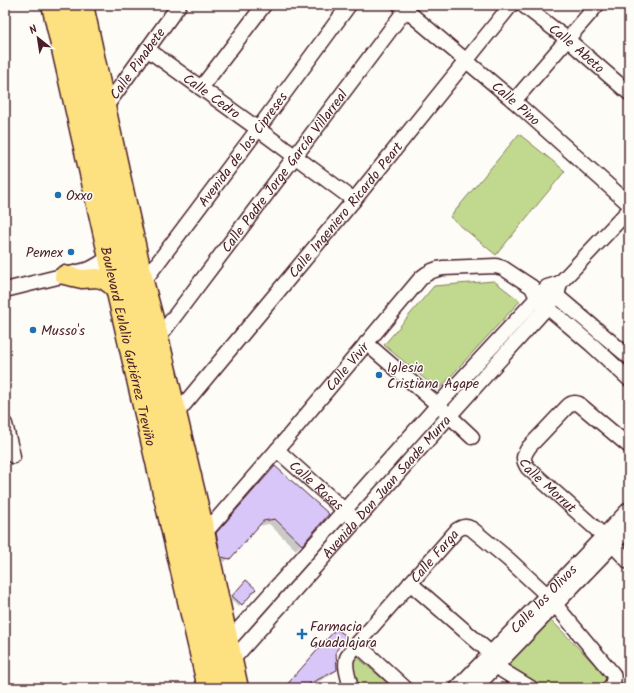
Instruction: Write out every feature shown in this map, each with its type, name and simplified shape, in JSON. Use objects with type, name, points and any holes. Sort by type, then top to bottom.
[{"type":"main road","name":"Boulevard Eulalio Gutiérrez Treviño","points":[[52,5],[108,258],[131,287],[159,337],[177,413],[197,534],[224,658],[239,688]]},
{"type":"main road","name":"Boulevard Eulalio Gutiérrez Treviño","points":[[68,5],[131,287],[209,684]]},
{"type":"main road","name":"Boulevard Eulalio Gutiérrez Treviño","points":[[84,5],[106,106],[131,287],[197,534],[228,641],[224,658],[209,684]]},
{"type":"main road","points":[[108,258],[112,255],[115,246],[116,220]]},
{"type":"main road","points":[[64,275],[82,279],[97,278],[131,287]]},
{"type":"street","name":"Calle Pinabete","points":[[94,122],[180,5]]},
{"type":"street","points":[[201,88],[264,5]]},
{"type":"street","name":"Avenida de los Cipreses","points":[[131,287],[258,129],[349,5]]},
{"type":"street","name":"Calle Ingeniero Ricardo Peart","points":[[177,413],[354,200],[511,5]]},
{"type":"street","name":"Calle Abeto","points":[[523,5],[567,39],[628,90]]},
{"type":"street","points":[[514,101],[597,5]]},
{"type":"street","name":"Calle Pino","points":[[405,7],[514,101],[629,204]]},
{"type":"street","name":"Calle Padre Jorge García Villarreal","points":[[159,337],[405,7]]},
{"type":"street","name":"Calle Cedro","points":[[147,50],[354,200]]},
{"type":"street","name":"Avenida Don Juan Saade Murra","points":[[228,641],[438,405],[538,297],[555,289],[629,210]]},
{"type":"street","points":[[5,290],[90,269],[108,258]]},
{"type":"street","name":"Calle Vivir","points":[[197,534],[211,526],[277,450],[421,278],[427,272],[435,269],[496,266],[503,268],[538,297],[629,379]]},
{"type":"street","points":[[538,297],[555,289],[629,357]]},
{"type":"street","name":"Avenida Don Juan Saade Murra","points":[[224,658],[356,521],[449,416],[538,297]]},
{"type":"street","points":[[366,344],[438,405],[472,437]]},
{"type":"street","name":"Calle Morrut","points":[[608,540],[528,468],[525,463],[524,454],[567,407],[571,403],[575,402],[629,446]]},
{"type":"street","points":[[5,424],[13,456]]},
{"type":"street","name":"Calle Rosas","points":[[277,450],[356,521]]},
{"type":"street","name":"Calle los Olivos","points":[[458,688],[494,660],[552,600],[608,540],[629,509]]},
{"type":"street","name":"Calle Farga","points":[[351,688],[346,660],[348,656],[410,583],[461,527],[467,526],[472,529],[508,559],[552,600]]},
{"type":"street","name":"Calle los Olivos","points":[[608,540],[629,528]]},
{"type":"street","points":[[608,540],[629,562]]},
{"type":"street","points":[[410,583],[482,646],[503,671],[530,688]]},
{"type":"street","points":[[552,600],[613,674],[613,684],[609,688]]},
{"type":"street","points":[[357,644],[405,688]]},
{"type":"street","name":"Calle los Olivos","points":[[475,688],[494,660]]},
{"type":"green space","points":[[519,134],[565,171],[496,255],[450,217]]},
{"type":"green space","points":[[494,281],[520,301],[438,390],[384,345],[434,286]]},
{"type":"green space","points":[[549,618],[608,678],[599,688],[543,688],[505,668]]},
{"type":"green space","points":[[356,656],[393,688],[357,688],[351,663]]},
{"type":"building","points":[[275,466],[329,514],[302,545],[275,519],[263,521],[230,559],[221,557],[216,533]]},
{"type":"building","points":[[246,580],[256,589],[242,605],[232,596]]},
{"type":"building","points":[[336,629],[347,636],[336,651],[337,670],[309,684],[310,688],[284,688]]},
{"type":"place","name":"Oxxo","points":[[58,195]]},
{"type":"place","name":"Pemex","points":[[71,252]]},
{"type":"place","name":"Musso's","points":[[33,330]]},
{"type":"place","name":"Iglesia Cristiana Agape","points":[[379,375]]},
{"type":"place","name":"Farmacia Guadalajara","points":[[302,634]]}]
